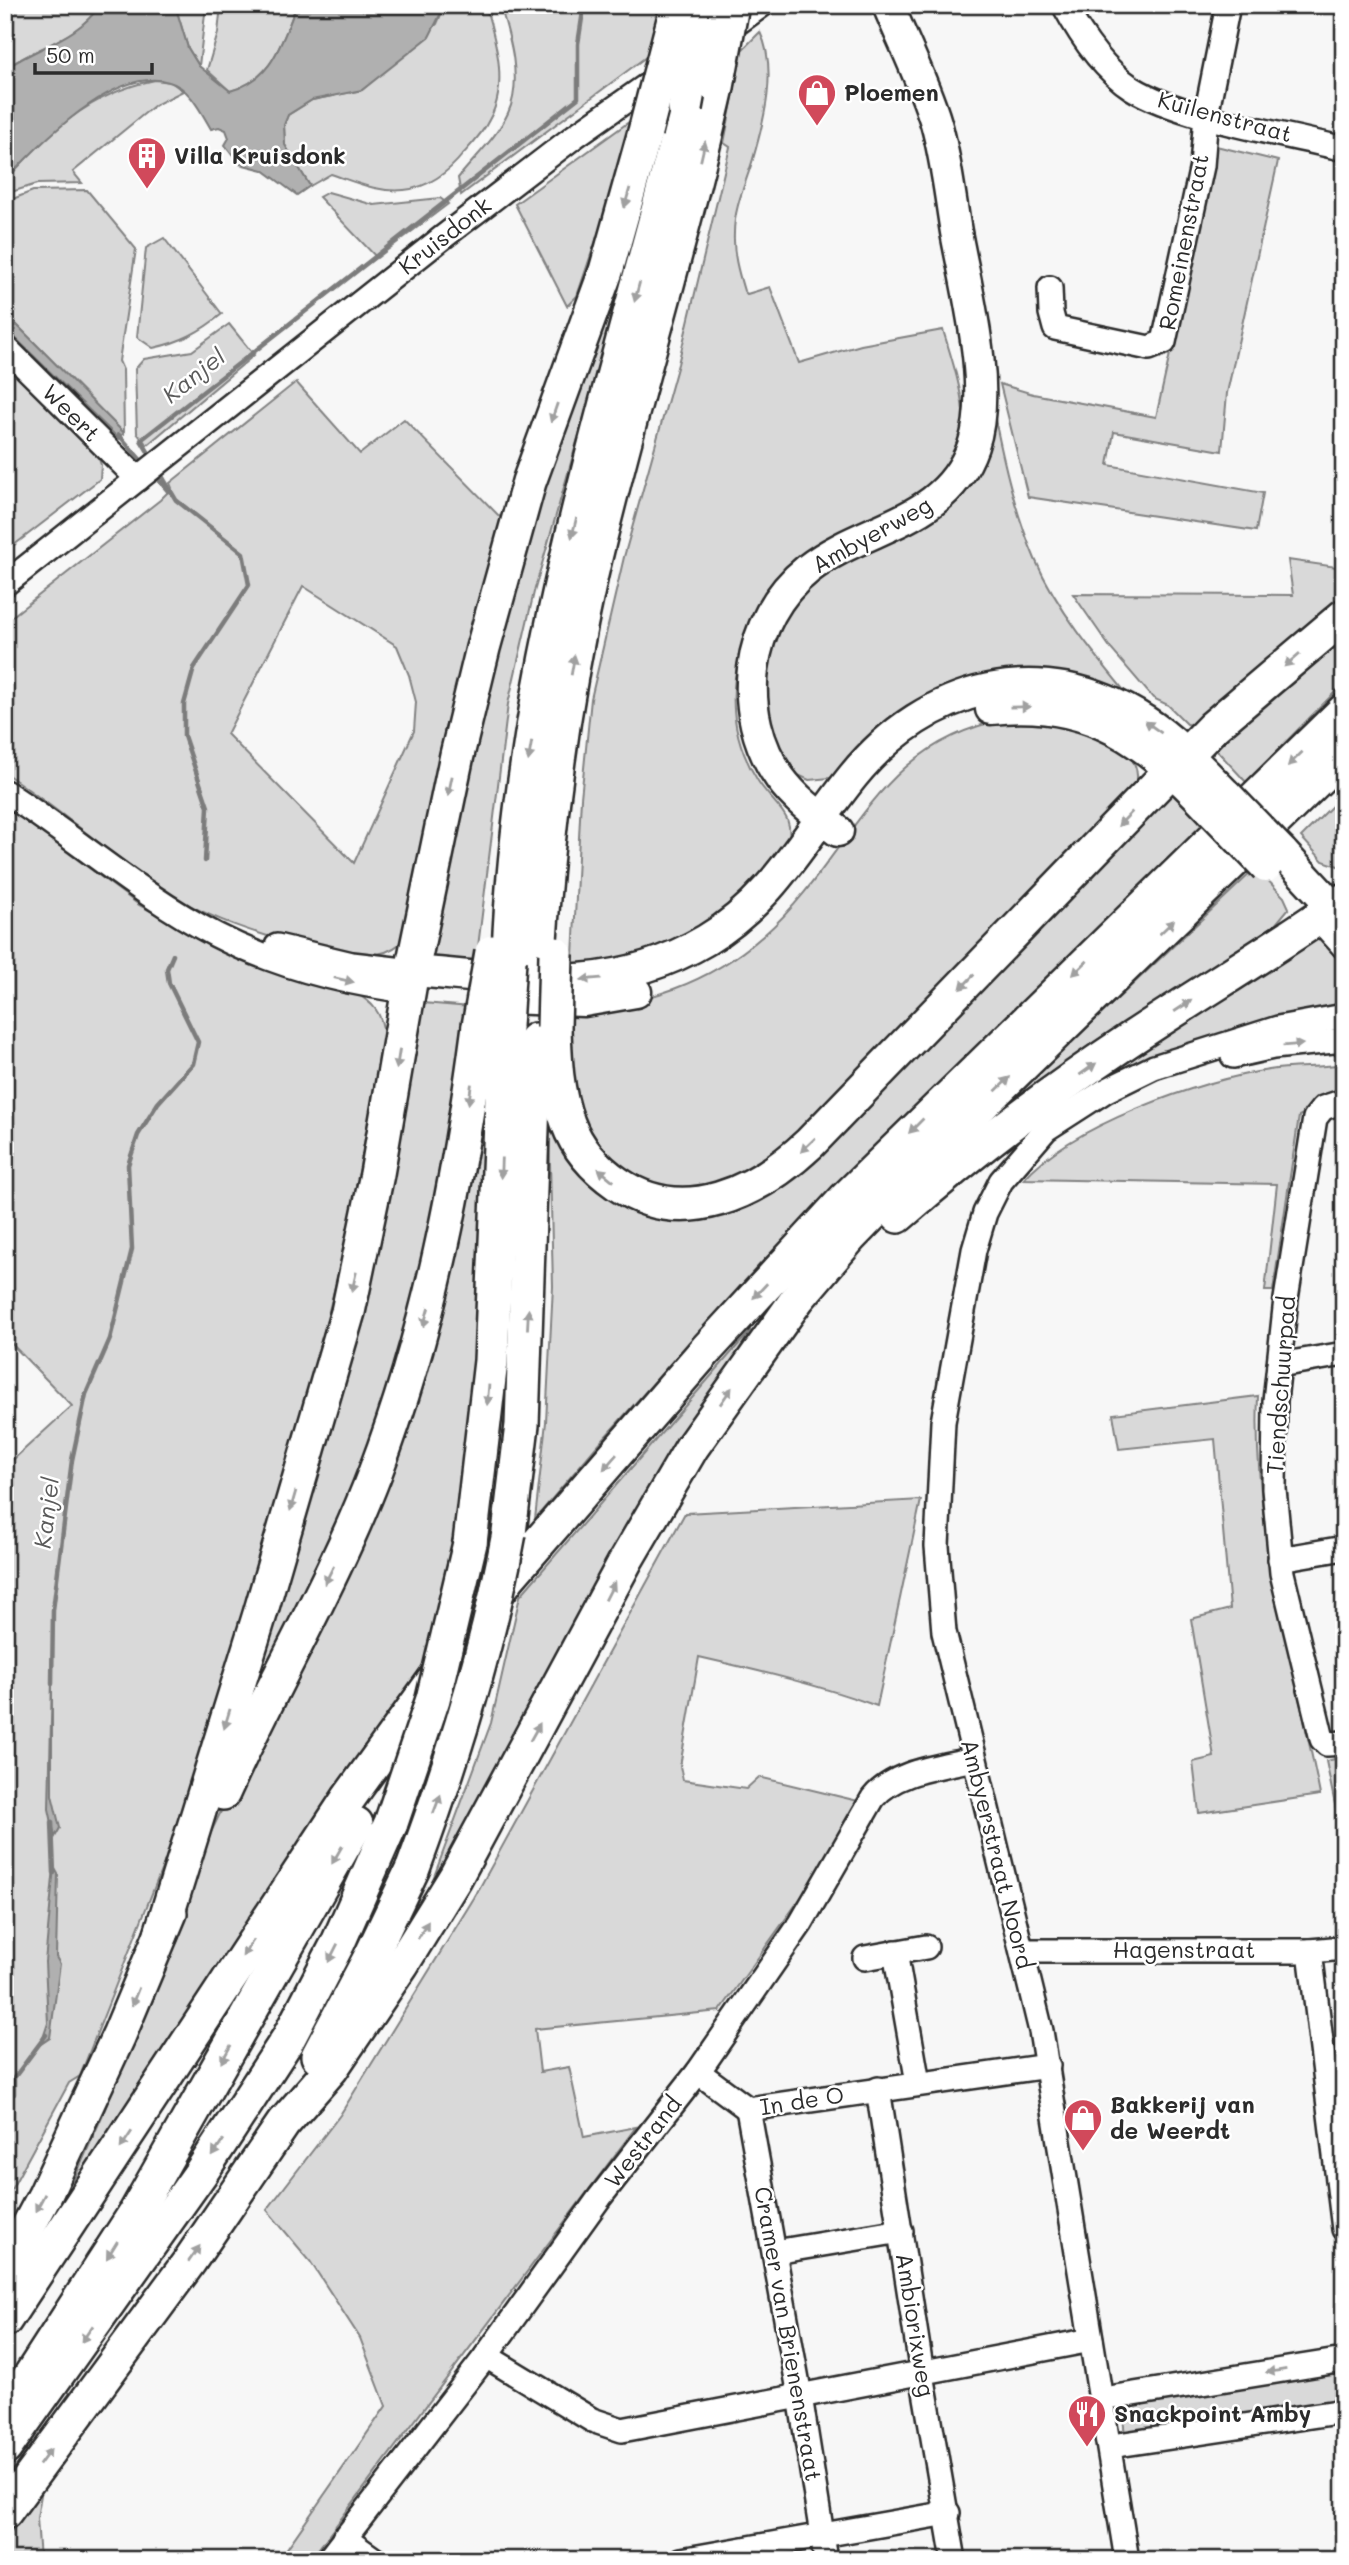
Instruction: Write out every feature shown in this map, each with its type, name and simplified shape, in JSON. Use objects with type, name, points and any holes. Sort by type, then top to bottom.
[{"type":"highway","points":[[5,2448],[200,2174],[281,2050],[338,1943],[391,1823],[433,1699],[470,1543],[484,1445],[524,953],[563,802],[558,757],[591,576],[689,210],[717,87],[732,5]]},
{"type":"highway","points":[[5,2512],[189,2262],[283,2124],[371,1956],[413,1868],[464,1723],[486,1645],[522,1541],[519,1027],[524,953],[511,912],[526,778],[563,571],[685,108],[686,8]]},
{"type":"highway","points":[[161,1934],[260,1614],[348,1312],[377,1174],[410,981],[482,648],[529,482],[606,271],[645,132],[686,8]]},
{"type":"highway","points":[[519,1027],[557,1078],[574,1136],[598,1170],[632,1194],[668,1204],[709,1203],[748,1189],[786,1165],[810,1143],[1213,727],[1344,615]]},
{"type":"highway","points":[[5,2320],[348,1799],[485,1609],[522,1541],[706,1350],[845,1199],[1344,711]]},
{"type":"highway","points":[[283,2124],[331,2069],[402,1964],[455,1878],[626,1560],[692,1447],[756,1354],[850,1237],[936,1149],[1344,754]]},
{"type":"highway","points":[[819,1274],[870,1239],[953,1168],[1028,1111],[1125,1043],[1335,911]]},
{"type":"highway","points":[[5,2270],[45,2195],[114,2048],[161,1934],[261,1708],[341,1552],[374,1474],[424,1326],[439,1267],[464,1139],[519,1027]]},
{"type":"highway","points":[[5,2415],[136,2212],[357,1822],[463,1653],[522,1541]]},
{"type":"main road","name":"Ambyerweg","points":[[830,825],[793,794],[762,744],[753,709],[751,677],[763,630],[784,593],[810,567],[837,551],[907,520],[945,492],[968,458],[980,413],[974,335],[942,146],[929,104],[888,5]]},
{"type":"main road","points":[[410,981],[572,1002],[614,997],[667,981],[709,962],[750,933],[798,886],[860,768],[904,726],[939,705],[981,690],[1047,686],[1086,693],[1143,719],[1180,762],[1274,860],[1335,911]]},
{"type":"street","name":"Kruisdonk","points":[[5,584],[575,136],[762,5]]},
{"type":"street","name":"Kuilenstraat","points":[[1063,5],[1088,44],[1129,86],[1157,100],[1206,115],[1344,149]]},
{"type":"street","points":[[1206,115],[1228,5]]},
{"type":"street","name":"Romeinenstraat","points":[[1051,288],[1051,313],[1055,328],[1149,348],[1164,342],[1202,166],[1206,115]]},
{"type":"street","name":"Weert","points":[[5,346],[138,479]]},
{"type":"street","points":[[5,792],[169,906],[217,936],[271,960],[357,984],[410,981]]},
{"type":"street","points":[[1335,911],[1344,947]]},
{"type":"street","name":"Ambyerstraat Noord","points":[[1127,2560],[1111,2446],[1091,2340],[1048,2066],[1023,1951],[972,1759],[948,1655],[939,1588],[938,1499],[943,1422],[981,1224],[996,1188],[1046,1129],[1105,1091],[1154,1067],[1278,1028],[1344,1016]]},
{"type":"street","name":"Ambyerstraat Noord","points":[[1022,1160],[1108,1102],[1157,1080],[1255,1051],[1344,1040]]},
{"type":"street","name":"Tiendschuurpad","points":[[1333,1104],[1315,1118],[1303,1184],[1279,1365],[1274,1489],[1280,1559],[1320,1734],[1335,1744]]},
{"type":"street","points":[[1279,1365],[1344,1354]]},
{"type":"street","points":[[1280,1559],[1344,1548]]},
{"type":"street","name":"Westrand","points":[[328,2560],[486,2356],[600,2197],[698,2073],[801,1923],[876,1794],[901,1778],[972,1759]]},
{"type":"street","points":[[864,1958],[926,1947]]},
{"type":"street","name":"Hagenstraat","points":[[1023,1951],[1310,1951],[1344,1948]]},
{"type":"street","points":[[1310,1951],[1342,2191],[1344,2230]]},
{"type":"street","points":[[895,1952],[918,2084]]},
{"type":"street","name":"In de O","points":[[698,2073],[748,2109],[1048,2066]]},
{"type":"street","name":"Ambiorixweg","points":[[878,2089],[954,2560]]},
{"type":"street","name":"Cramer van Brienenstraat","points":[[748,2109],[800,2396],[826,2560]]},
{"type":"street","points":[[775,2252],[901,2231]]},
{"type":"street","points":[[486,2356],[592,2420],[622,2430],[1091,2340]]},
{"type":"street","points":[[1103,2399],[1344,2360]]},
{"type":"street","points":[[1111,2446],[1344,2411]]},
{"type":"street","points":[[681,2560],[821,2533],[948,2513]]},
{"type":"street","points":[[344,2538],[375,2560]]},
{"type":"shaded area","points":[[5,5],[100,5],[80,26],[5,69]]},
{"type":"shaded area","points":[[100,5],[175,5],[188,48],[199,66],[230,91],[257,78],[266,68],[280,45],[297,5],[445,5],[429,37],[362,90],[312,100],[288,115],[284,125],[285,145],[310,186],[297,195],[263,170],[240,164],[225,145],[229,138],[226,130],[219,127],[211,129],[194,101],[183,89],[169,82],[148,80],[125,86],[79,112],[37,148],[5,181],[5,69],[80,26]]},
{"type":"shaded area","points":[[175,5],[206,5],[199,66],[188,48]]},
{"type":"shaded area","points":[[221,5],[297,5],[280,45],[266,68],[257,78],[230,91],[207,70],[218,33]]},
{"type":"shaded area","points":[[445,5],[485,5],[489,19],[499,63],[498,93],[495,107],[481,134],[451,167],[437,178],[413,189],[385,190],[331,174],[310,186],[285,145],[284,125],[288,115],[312,100],[362,90],[437,24]]},
{"type":"shaded area","points":[[500,5],[663,5],[650,54],[461,195],[458,178],[498,130],[512,100],[515,73],[508,31]]},
{"type":"shaded area","points":[[760,32],[768,62],[767,95],[761,128],[738,204],[735,223],[735,255],[744,291],[747,294],[770,287],[799,363],[861,345],[943,330],[961,394],[963,431],[955,454],[933,488],[755,615],[746,635],[735,677],[735,719],[739,740],[758,781],[787,819],[787,850],[711,930],[572,976],[581,798],[591,699],[624,557],[678,364],[730,147],[724,143],[742,50]]},
{"type":"shaded area","points":[[155,80],[171,82],[183,91],[155,105],[73,172],[82,183],[37,184],[5,194],[5,181],[71,117],[109,95]]},
{"type":"shaded area","points":[[633,119],[616,181],[577,296],[567,306],[515,204]]},
{"type":"shaded area","points":[[667,127],[534,592],[508,704],[476,963],[426,958],[455,814],[539,485]]},
{"type":"shaded area","points":[[1216,146],[1278,161],[1227,393],[1222,451],[1114,432],[1108,465],[1263,493],[1256,531],[1028,497],[1000,384],[1033,394],[1156,417]]},
{"type":"shaded area","points":[[87,190],[136,249],[119,361],[123,370],[124,433],[5,313],[5,202],[33,191]]},
{"type":"shaded area","points":[[328,192],[374,205],[440,198],[448,204],[377,258],[319,197]]},
{"type":"shaded area","points":[[164,238],[222,314],[190,335],[153,348],[137,337],[146,248]]},
{"type":"shaded area","points":[[5,313],[124,433],[119,439],[5,328]]},
{"type":"shaded area","points":[[229,324],[254,355],[147,445],[137,433],[135,369],[144,359],[192,351]]},
{"type":"shaded area","points":[[5,364],[98,456],[101,465],[100,479],[5,552]]},
{"type":"shaded area","points":[[296,382],[360,454],[404,419],[506,523],[407,937],[384,953],[349,952],[294,943],[246,929],[200,910],[140,873],[5,773],[5,622],[160,500],[172,488],[170,483]],"holes":[[[303,586],[397,646],[416,702],[414,731],[354,863],[227,734]]]},
{"type":"shaded area","points":[[994,414],[1016,506],[1035,559],[1056,598],[1081,635],[1136,705],[1006,678],[830,778],[809,780],[798,775],[780,752],[763,703],[770,640],[808,583],[885,539]]},
{"type":"shaded area","points":[[1288,560],[1344,568],[1344,595],[1195,725],[1187,724],[1168,705],[1153,698],[1111,649],[1073,594],[1293,595]]},
{"type":"shaded area","points":[[1344,630],[1344,683],[1246,782],[1210,743]]},
{"type":"shaded area","points":[[1007,719],[1066,727],[1110,742],[1126,753],[1136,767],[1136,785],[775,1156],[715,1187],[685,1191],[663,1188],[643,1181],[606,1155],[581,1119],[574,1098],[570,1066],[570,1012],[623,1003],[673,989],[720,967],[742,953],[794,904],[895,777],[925,752],[962,732]]},
{"type":"shaded area","points":[[1177,791],[1207,822],[761,1263],[535,1519],[546,1422],[553,1286],[548,1081],[590,1170],[730,1209],[1171,792]]},
{"type":"shaded area","points":[[1344,794],[1344,868],[1323,861],[1301,837]]},
{"type":"shaded area","points":[[5,806],[139,905],[218,947],[361,996],[379,1015],[384,1036],[347,1238],[313,1376],[219,1705],[173,1840],[80,2076],[69,2083],[5,2201],[5,1467],[72,1406],[5,1337]]},
{"type":"shaded area","points":[[1256,868],[1284,897],[1289,908],[1275,925],[1168,997],[951,1156]]},
{"type":"shaded area","points":[[1311,935],[1329,941],[1344,958],[1344,1008],[1082,1100],[1082,1085]]},
{"type":"shaded area","points":[[423,1003],[470,1007],[431,1243],[377,1430],[328,1546],[240,1719]]},
{"type":"shaded area","points":[[494,1033],[475,1377],[458,1529],[435,1654],[57,2218],[103,2114],[212,1830],[325,1597]]},
{"type":"shaded area","points":[[1344,1064],[1344,1093],[1299,1116],[1273,1291],[1265,1291],[1277,1184],[1024,1179],[1072,1141],[1138,1108],[1173,1095],[1241,1075]]},
{"type":"shaded area","points":[[751,1330],[633,1524],[491,1785],[429,1890],[491,1723],[520,1596]]},
{"type":"shaded area","points":[[1258,1396],[1258,1447],[1268,1548],[1320,1795],[1199,1813],[1193,1762],[1214,1757],[1191,1619],[1230,1609],[1215,1439],[1119,1449],[1113,1414]]},
{"type":"shaded area","points":[[921,1500],[877,1706],[811,1685],[699,1657],[680,1766],[683,1780],[746,1789],[759,1777],[862,1802],[842,1840],[720,2011],[535,2029],[540,2072],[569,2067],[584,2137],[636,2127],[310,2560],[279,2560],[386,2406],[360,2338],[310,2261],[267,2210],[340,2115],[474,1898],[685,1513]]},
{"type":"shaded area","points":[[52,1678],[52,1795],[60,1828],[55,1837],[49,1809]]},
{"type":"shaded area","points":[[1344,1757],[1344,1870],[1340,1829],[1326,1761]]},
{"type":"shaded area","points":[[54,1867],[58,1874],[56,1957],[60,1964],[50,2038],[41,2044],[48,2023],[45,1962]]},
{"type":"shaded area","points":[[1338,2370],[1344,2374],[1344,2398],[1341,2400],[1125,2437],[1122,2405]]},
{"type":"shaded area","points":[[42,2489],[37,2518],[40,2560],[5,2560],[5,2540]]},
{"type":"waterway","name":"Kanjel","points":[[153,460],[141,440],[578,98],[578,44],[584,5]]},
{"type":"waterway","points":[[119,435],[145,465]]},
{"type":"waterway","name":"Kanjel","points":[[159,471],[176,500],[243,553],[249,585],[194,668],[184,704],[184,736],[208,807],[205,861]]},
{"type":"waterway","points":[[154,474],[168,491]]},
{"type":"waterway","name":"Kanjel","points":[[52,1684],[53,1610],[72,1460],[86,1394],[110,1339],[132,1249],[128,1165],[138,1135],[158,1103],[193,1064],[198,1042],[169,983],[167,969],[173,955]]},
{"type":"waterway","name":"Kanjel","points":[[52,1822],[54,1873]]},
{"type":"waterway","name":"Kanjel","points":[[5,2099],[14,2094],[14,2078],[46,2035]]},
{"type":"place","name":"Ploemen","points":[[817,127]]},
{"type":"place","name":"Villa Kruisdonk","points":[[147,190]]},
{"type":"place","name":"Bakkerij van de Weerdt","points":[[1083,2152]]},
{"type":"place","name":"Snackpoint Amby","points":[[1087,2448]]}]
